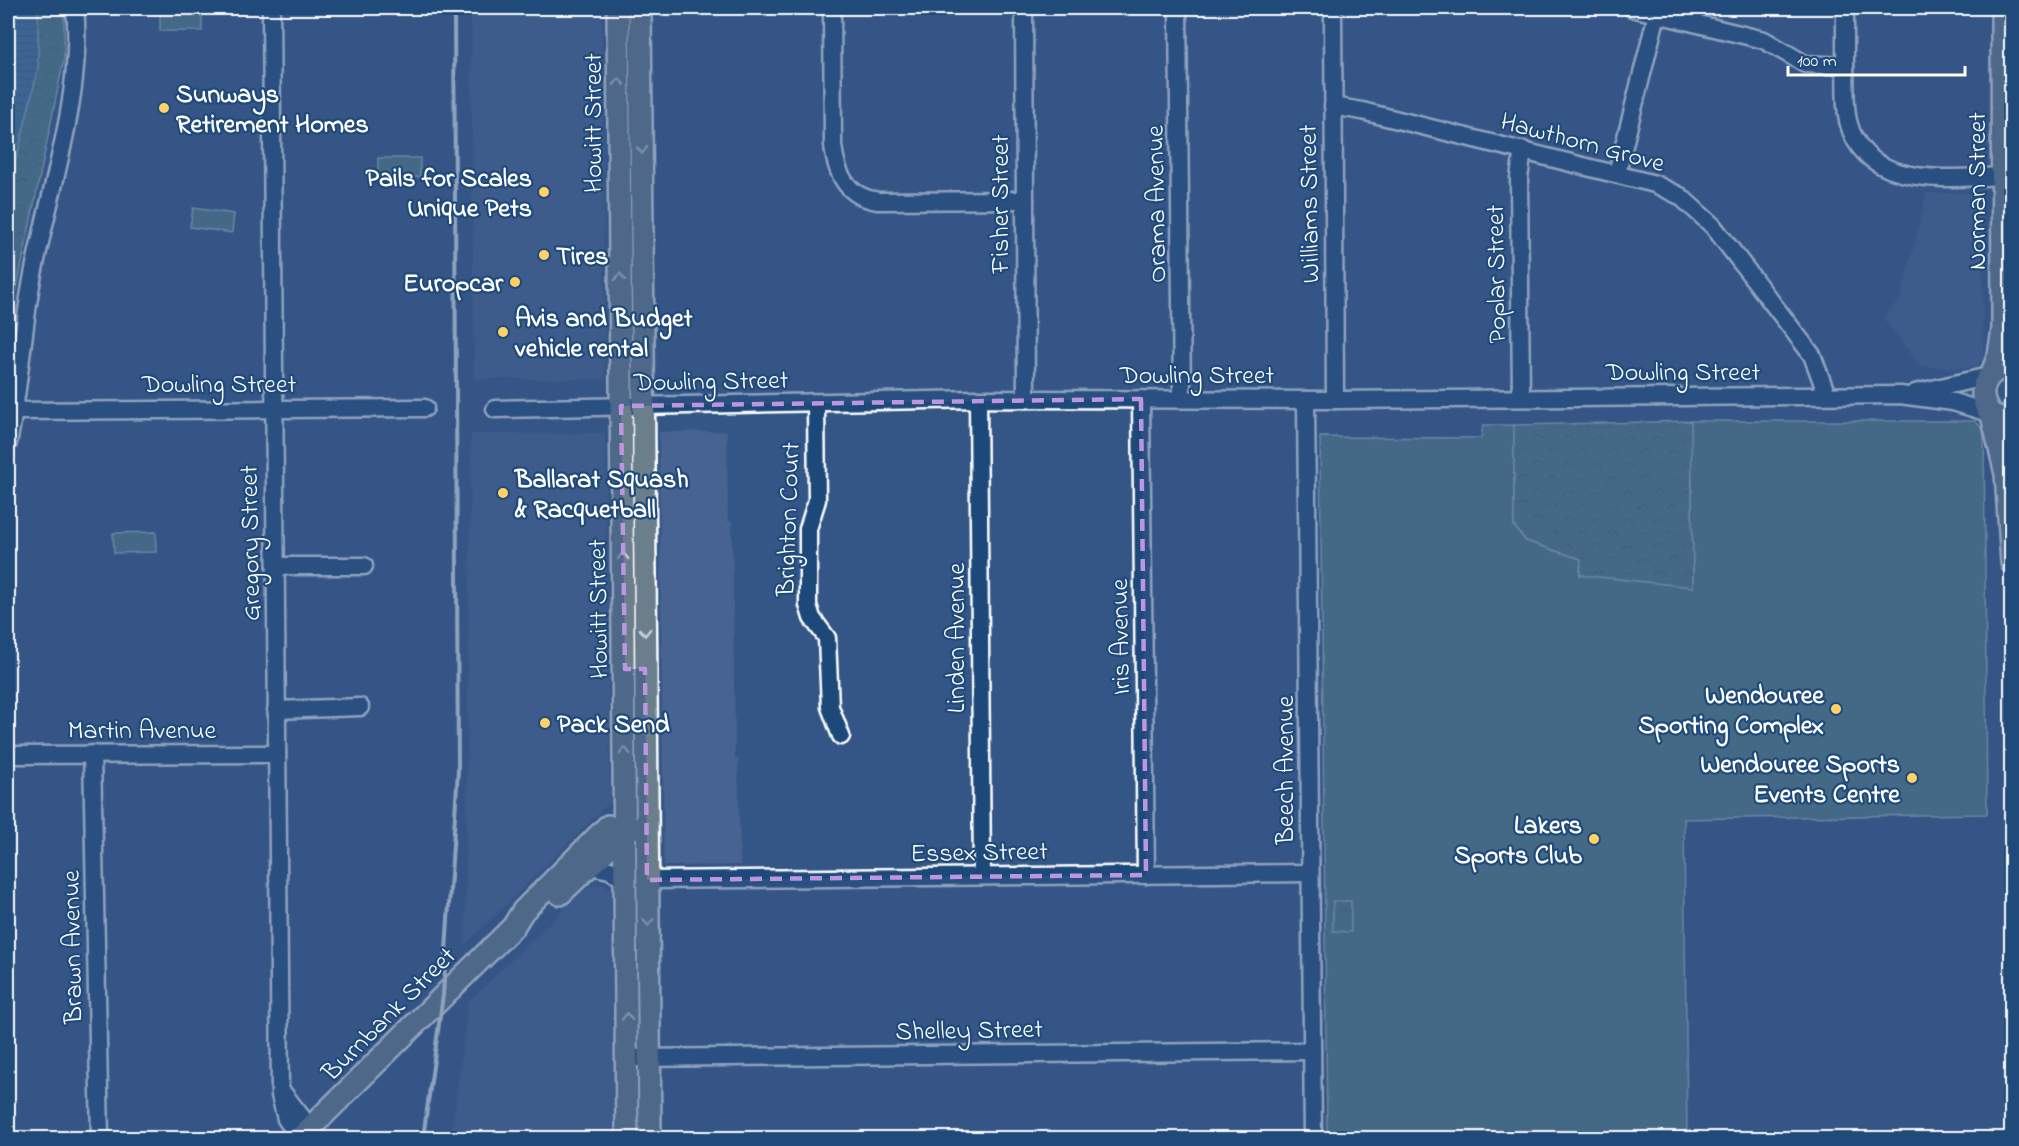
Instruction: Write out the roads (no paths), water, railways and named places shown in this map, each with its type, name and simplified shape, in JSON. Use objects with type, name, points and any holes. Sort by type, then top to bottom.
[{"type":"main road","name":"Howitt Street","points":[[618,8],[621,406],[635,669],[646,821],[637,881],[627,1058],[627,1138]]},
{"type":"main road","name":"Howitt Street","points":[[640,8],[645,406],[635,669],[625,810],[617,829],[637,881],[650,1058],[650,1138]]},
{"type":"main road","name":"Norman Street","points":[[2002,8],[2007,176],[2003,338],[1998,372],[1982,391],[1983,403],[1997,416],[2011,523],[2012,563]]},
{"type":"main road","name":"Norman Street","points":[[2011,523],[2012,517]]},
{"type":"main road","name":"Burnbank Street","points":[[302,1136],[513,927],[523,911],[617,829],[646,821]]},
{"type":"main road","name":"Burnbank Street","points":[[513,927],[535,918],[589,866],[617,829]]},
{"type":"street","points":[[8,443],[31,285],[71,97],[76,57],[75,8]]},
{"type":"street","name":"Gregory Street","points":[[271,8],[279,1078],[283,1114],[302,1136]]},
{"type":"street","points":[[832,8],[833,145],[835,165],[844,183],[859,196],[878,201],[1025,200]]},
{"type":"street","name":"Fisher Street","points":[[1024,8],[1026,399]]},
{"type":"street","name":"Orama Avenue","points":[[1178,8],[1182,399]]},
{"type":"street","name":"Williams Street","points":[[1333,8],[1335,400]]},
{"type":"street","points":[[1632,8],[1657,14],[1693,15],[1769,42],[1800,63],[1845,66]]},
{"type":"street","points":[[1845,8],[1845,66],[1849,124],[1861,147],[1879,165],[1899,174],[1913,177],[2007,176]]},
{"type":"street","points":[[1617,173],[1657,14]]},
{"type":"street","name":"Hawthorn Grove","points":[[1333,106],[1617,173],[1672,191],[1703,215],[1812,355],[1827,395]]},
{"type":"street","name":"Poplar Street","points":[[1521,397],[1519,178],[1522,150]]},
{"type":"street","name":"Dowling Street","points":[[1900,395],[1998,372]]},
{"type":"street","name":"Dowling Street","points":[[495,409],[978,399],[1335,400],[1900,395],[1962,404],[1997,416]]},
{"type":"street","name":"Linden Avenue","points":[[978,399],[982,876]]},
{"type":"street","name":"Iris Avenue","points":[[1141,399],[1146,875]]},
{"type":"street","name":"Beech Avenue","points":[[1306,400],[1313,1138]]},
{"type":"street","name":"Brighton Court","points":[[816,404],[817,500],[808,525],[808,605],[812,618],[827,636],[830,707],[841,736]]},
{"type":"street","name":"Dowling Street","points":[[14,411],[425,408]]},
{"type":"street","points":[[276,566],[364,566]]},
{"type":"street","points":[[276,710],[360,707]]},
{"type":"street","name":"Brawn Avenue","points":[[92,754],[100,1138]]},
{"type":"street","name":"Martin Avenue","points":[[8,756],[277,754]]},
{"type":"street","points":[[625,810],[646,821]]},
{"type":"street","points":[[589,866],[610,870],[637,881]]},
{"type":"street","name":"Essex Street","points":[[637,881],[1310,873]]},
{"type":"street","name":"Shelley Street","points":[[627,1058],[1312,1051]]},
{"type":"railway","points":[[423,1138],[443,995],[458,770],[454,8]]},
{"type":"place","name":"Sunways Retirement Homes","points":[[164,108]]},
{"type":"place","name":"Pails for Scales Unique Pets","points":[[544,192]]},
{"type":"place","name":"Tires","points":[[544,255]]},
{"type":"place","name":"Europcar","points":[[515,282]]},
{"type":"place","name":"Avis and Budget vehicle rental","points":[[503,332]]},
{"type":"place","name":"Ballarat Squash & Racquetball","points":[[503,493]]},
{"type":"place","name":"Wendouree Sporting Complex","points":[[1836,709]]},
{"type":"place","name":"Pack Send","points":[[545,723]]},
{"type":"place","name":"Wendouree Sports Events Centre","points":[[1912,778]]},
{"type":"place","name":"Lakers Sports Club","points":[[1594,839]]}]
